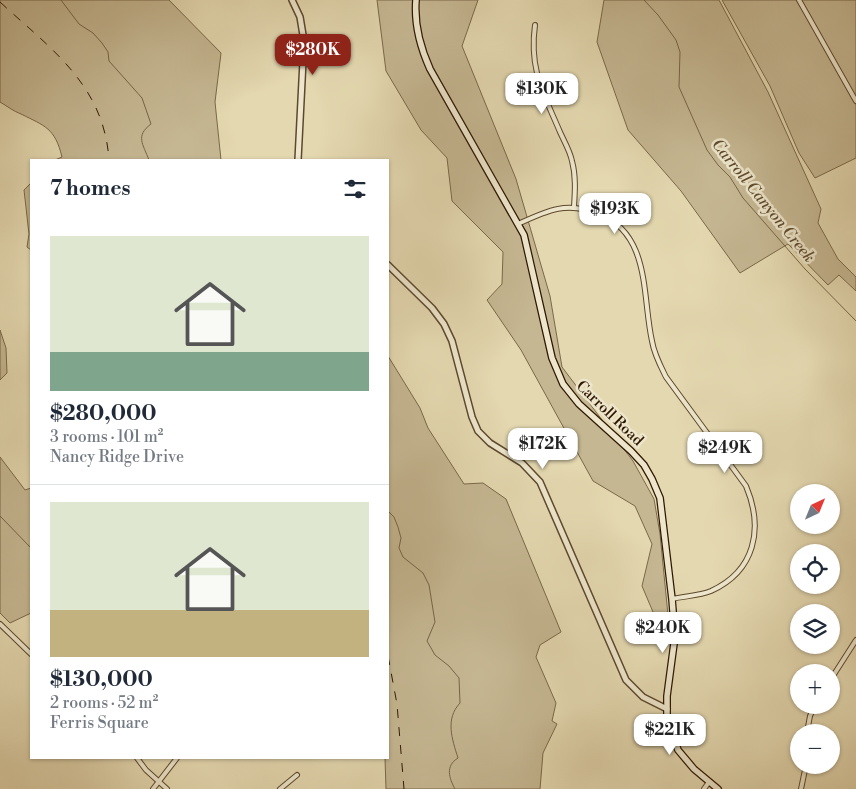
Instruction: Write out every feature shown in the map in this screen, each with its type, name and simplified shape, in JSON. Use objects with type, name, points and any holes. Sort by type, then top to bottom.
[{"type":"main road","name":"Carroll Road","points":[[416,0],[417,30],[430,70],[518,224],[528,246],[552,358],[563,384],[579,404],[644,465],[652,478],[660,498],[663,506],[675,636],[667,709],[669,730],[678,750],[694,769],[718,789]]},
{"type":"street","points":[[292,0],[300,17],[304,41],[298,159]]},
{"type":"street","points":[[799,0],[856,101]]},
{"type":"street","points":[[535,25],[533,51],[535,69],[540,86],[572,158],[575,173],[574,207]]},
{"type":"street","points":[[518,224],[545,212],[563,207],[574,207],[587,209],[605,216],[619,226],[631,240],[641,264],[650,330],[658,361],[666,377],[746,486],[753,502],[756,517],[756,534],[747,559],[727,582],[709,592],[672,599]]},
{"type":"street","points":[[389,266],[432,308],[444,324],[452,341],[472,417],[478,431],[490,444],[522,463],[540,482],[626,680],[643,697],[667,709]]},
{"type":"street","points":[[0,624],[30,653]]},
{"type":"street","points":[[840,665],[856,640]]},
{"type":"street","points":[[138,759],[146,770],[168,789]]},
{"type":"street","points":[[153,789],[177,759]]},
{"type":"street","points":[[801,789],[804,774]]},
{"type":"street","points":[[280,789],[286,782],[297,775]]},
{"type":"street","points":[[704,789],[710,782]]},
{"type":"shaded area","points":[[0,0],[169,0],[221,53],[215,102],[221,159],[57,159],[62,157],[59,147],[48,129],[0,102]]},
{"type":"shaded area","points":[[377,0],[478,0],[462,46],[516,179],[550,296],[562,367],[633,461],[654,499],[660,534],[668,615],[667,645],[642,586],[652,544],[635,506],[593,481],[521,350],[487,300],[502,284],[503,252],[452,201],[447,158],[421,130],[386,71]]},
{"type":"shaded area","points":[[604,0],[719,0],[768,92],[821,209],[818,223],[838,259],[856,277],[856,291],[839,275],[828,285],[788,244],[740,273],[681,191],[628,130],[597,42]]},
{"type":"shaded area","points":[[722,0],[856,0],[856,158],[815,178],[799,153],[770,86]]},
{"type":"shaded area","points":[[30,184],[30,249],[27,247],[29,234],[24,190]]},
{"type":"shaded area","points":[[0,330],[6,348],[7,373],[0,380]]},
{"type":"shaded area","points":[[389,358],[420,408],[428,428],[464,484],[483,483],[506,499],[561,632],[540,645],[536,657],[556,703],[552,721],[557,724],[543,753],[540,789],[386,789],[385,759],[389,759]]},
{"type":"shaded area","points":[[0,457],[25,490],[30,488],[30,613],[10,623],[0,613]]},
{"type":"waterway","points":[[61,0],[79,24],[93,33],[102,43],[108,52],[109,61],[142,98],[151,124],[146,128],[142,136],[143,145],[149,159]]},
{"type":"waterway","name":"Carroll Canyon Creek","points":[[644,0],[658,15],[676,40],[680,52],[679,87],[707,150],[730,177],[743,198],[805,269],[856,321]]},
{"type":"waterway","points":[[389,512],[394,517],[398,527],[401,538],[399,548],[403,557],[423,573],[429,585],[435,622],[427,641],[435,655],[449,666],[459,678],[460,703],[455,709],[451,722],[452,736],[458,758],[451,765],[449,772],[455,789]]},
{"type":"waterway","points":[[0,516],[30,547]]},
{"type":"railway","points":[[0,2],[56,53],[86,89],[97,110],[105,134],[109,159]]},
{"type":"railway","points":[[389,661],[397,704],[404,789]]}]
